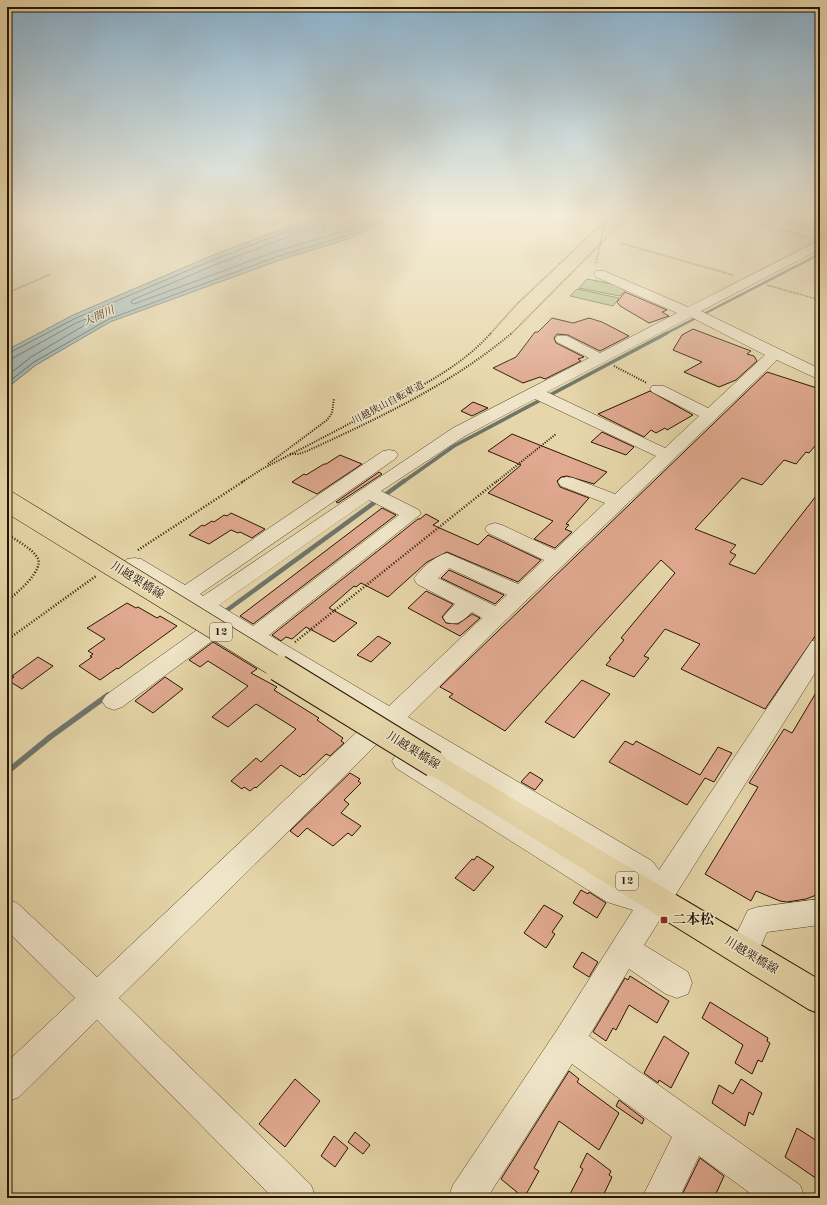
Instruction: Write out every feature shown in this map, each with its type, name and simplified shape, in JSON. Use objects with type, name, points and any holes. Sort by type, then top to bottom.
[{"type":"main road","name":"川越栗橋線","points":[[7,501],[434,764],[820,998]]},
{"type":"street","points":[[203,606],[368,492],[459,432],[762,273]]},
{"type":"street","points":[[600,274],[688,311],[820,375]]},
{"type":"street","points":[[562,339],[600,358]]},
{"type":"street","points":[[392,718],[520,593],[775,354]]},
{"type":"street","points":[[658,389],[709,416]]},
{"type":"street","points":[[534,392],[575,413],[667,454]]},
{"type":"street","points":[[185,595],[389,455]]},
{"type":"street","points":[[567,482],[618,502]]},
{"type":"street","points":[[254,636],[412,514],[368,492]]},
{"type":"street","points":[[580,513],[597,521]]},
{"type":"street","points":[[494,528],[557,558]]},
{"type":"street","points":[[135,558],[185,595],[392,718],[642,870],[649,878],[656,899]]},
{"type":"street","points":[[497,616],[424,579],[446,559],[520,593]]},
{"type":"street","points":[[454,617],[470,602]]},
{"type":"street","points":[[114,701],[226,620]]},
{"type":"street","points":[[467,1198],[568,1041],[656,899],[820,647]]},
{"type":"street","points":[[282,652],[282,676],[288,687],[367,738],[617,893],[638,899],[656,899]]},
{"type":"street","points":[[7,1085],[98,999],[367,738]]},
{"type":"street","points":[[7,912],[98,999],[298,1198]]},
{"type":"street","points":[[742,951],[758,920],[820,912]]},
{"type":"street","points":[[625,949],[677,983]]},
{"type":"street","points":[[568,1041],[787,1198]]},
{"type":"street","points":[[660,1198],[694,1130]]},
{"type":"path","points":[[288,454],[412,391],[460,362],[477,349],[517,304],[549,273]]},
{"type":"path","name":"川越狭山自転車道","points":[[135,558],[262,469],[288,454],[298,454],[307,451],[373,421],[422,395],[474,363],[494,349],[570,273]]},
{"type":"path","points":[[725,273],[820,300]]},
{"type":"path","points":[[7,293],[51,274]]},
{"type":"path","points":[[600,358],[658,389]]},
{"type":"path","points":[[262,469],[327,420],[332,413],[334,398]]},
{"type":"path","points":[[282,652],[556,434]]},
{"type":"path","points":[[7,534],[35,554],[39,560],[39,566],[33,575],[7,602]]},
{"type":"path","points":[[7,640],[99,574]]},
{"type":"green space","points":[[587,279],[628,287],[620,296],[579,288]]},
{"type":"green space","points":[[577,289],[619,298],[613,306],[570,296]]},
{"type":"water","name":"入間川","points":[[170,273],[244,273],[110,322],[36,365],[7,388],[7,350],[73,315]]},
{"type":"building","points":[[625,292],[667,310],[662,312],[669,316],[649,323],[620,306],[617,302]]},
{"type":"building","points":[[552,318],[573,323],[589,318],[602,322],[629,336],[600,351],[568,335],[557,334],[554,338],[556,343],[584,357],[578,359],[581,361],[545,379],[540,377],[523,383],[493,368],[516,357],[535,332],[538,332]]},
{"type":"building","points":[[693,329],[751,351],[747,354],[754,356],[757,361],[736,380],[719,387],[684,372],[702,362],[673,350],[682,335]]},
{"type":"building","points":[[767,372],[820,389],[820,448],[815,446],[809,453],[806,452],[796,464],[784,460],[762,485],[742,478],[695,529],[736,545],[730,552],[736,555],[729,564],[755,574],[820,491],[820,629],[765,709],[681,669],[700,644],[665,629],[644,656],[649,658],[634,677],[606,665],[611,659],[609,658],[624,640],[621,638],[675,573],[661,560],[505,731],[449,697],[453,694],[440,687]]},
{"type":"building","points":[[650,391],[693,415],[667,430],[665,428],[656,433],[651,430],[644,437],[598,414]]},
{"type":"building","points":[[473,402],[488,408],[472,416],[461,411]]},
{"type":"building","points":[[602,432],[634,447],[626,455],[591,442]]},
{"type":"building","points":[[512,434],[607,472],[594,484],[567,476],[561,477],[557,481],[560,487],[589,498],[566,524],[569,525],[565,529],[572,532],[555,548],[534,539],[553,521],[488,493],[521,465],[488,451]]},
{"type":"building","points":[[340,455],[362,464],[317,494],[292,482],[304,474],[306,475]]},
{"type":"building","points":[[379,472],[382,474],[338,503],[336,502]]},
{"type":"building","points":[[382,508],[396,515],[253,624],[240,616]]},
{"type":"building","points":[[231,513],[265,529],[252,538],[240,532],[238,533],[231,530],[209,544],[189,535],[202,525],[204,526],[212,521],[214,522],[224,515],[227,516]]},
{"type":"building","points":[[426,514],[439,521],[433,525],[478,545],[488,535],[541,560],[518,582],[447,552],[427,562],[388,597],[361,583],[356,587],[354,586],[329,608],[357,623],[334,642],[306,627],[292,639],[286,637],[281,641],[272,635],[418,519]]},
{"type":"building","points":[[449,570],[504,595],[495,604],[441,578]]},
{"type":"building","points":[[426,591],[453,604],[442,617],[446,623],[458,624],[472,614],[480,618],[460,636],[408,608]]},
{"type":"building","points":[[127,603],[136,608],[138,607],[157,618],[160,616],[177,626],[118,669],[117,668],[100,680],[79,666],[92,657],[90,656],[93,654],[88,651],[105,639],[87,628]]},
{"type":"building","points":[[378,636],[391,643],[371,662],[357,655]]},
{"type":"building","points":[[213,642],[257,669],[251,673],[277,687],[274,690],[319,718],[317,720],[343,738],[341,741],[344,743],[330,756],[326,754],[300,777],[281,765],[256,788],[255,787],[250,791],[244,787],[242,789],[231,781],[256,758],[261,762],[296,729],[256,704],[228,727],[212,717],[248,686],[208,661],[200,667],[189,660]]},
{"type":"building","points":[[38,657],[53,666],[22,689],[9,681],[14,677],[12,676]]},
{"type":"building","points":[[165,677],[183,689],[153,713],[135,701]]},
{"type":"building","points":[[582,680],[610,694],[574,738],[545,722]]},
{"type":"building","points":[[820,686],[820,891],[814,896],[806,899],[787,902],[780,901],[756,891],[751,901],[705,874],[758,787],[749,783],[784,729],[792,733]]},
{"type":"building","points":[[625,741],[633,745],[636,741],[700,775],[718,747],[732,753],[714,782],[705,778],[687,805],[609,762]]},
{"type":"building","points":[[530,772],[543,780],[535,790],[521,782]]},
{"type":"building","points":[[350,773],[360,779],[358,781],[361,783],[344,800],[349,804],[341,813],[361,826],[352,836],[348,833],[333,846],[307,828],[298,837],[290,831]]},
{"type":"building","points":[[477,856],[494,867],[474,891],[455,878],[472,859],[474,860]]},
{"type":"building","points":[[581,890],[588,894],[589,892],[606,903],[597,918],[573,903]]},
{"type":"building","points":[[544,905],[563,916],[552,932],[555,934],[546,948],[524,933]]},
{"type":"building","points":[[582,952],[598,962],[589,977],[573,967]]},
{"type":"building","points":[[630,976],[669,1001],[657,1023],[629,1005],[616,1030],[613,1028],[606,1041],[593,1032],[625,978],[628,980]]},
{"type":"building","points":[[710,1002],[768,1038],[767,1041],[770,1043],[762,1062],[758,1060],[752,1074],[735,1063],[743,1045],[702,1018]]},
{"type":"building","points":[[664,1036],[689,1053],[671,1088],[659,1080],[658,1083],[644,1073]]},
{"type":"building","points":[[569,1071],[579,1079],[577,1082],[619,1113],[599,1150],[559,1121],[534,1168],[539,1171],[524,1198],[501,1179]]},
{"type":"building","points":[[295,1079],[320,1101],[285,1147],[259,1124]]},
{"type":"building","points":[[741,1079],[762,1093],[753,1115],[749,1112],[745,1126],[712,1103],[719,1085],[733,1094]]},
{"type":"building","points":[[619,1100],[644,1119],[642,1124],[616,1106]]},
{"type":"building","points":[[797,1128],[820,1143],[820,1181],[785,1157]]},
{"type":"building","points":[[355,1132],[370,1145],[363,1154],[348,1142]]},
{"type":"building","points":[[334,1136],[348,1148],[335,1167],[321,1156]]},
{"type":"building","points":[[587,1153],[611,1171],[609,1175],[612,1177],[602,1198],[575,1198],[570,1194],[583,1169],[580,1167]]},
{"type":"building","points":[[700,1158],[724,1176],[714,1198],[691,1198],[683,1193]]},
{"type":"waterway","points":[[665,334],[783,273]]},
{"type":"waterway","points":[[403,482],[454,446],[667,333]]},
{"type":"waterway","points":[[223,613],[404,481]]},
{"type":"waterway","points":[[7,772],[50,737],[108,695]]},
{"type":"place","name":"二本松","points":[[664,920]]}]
